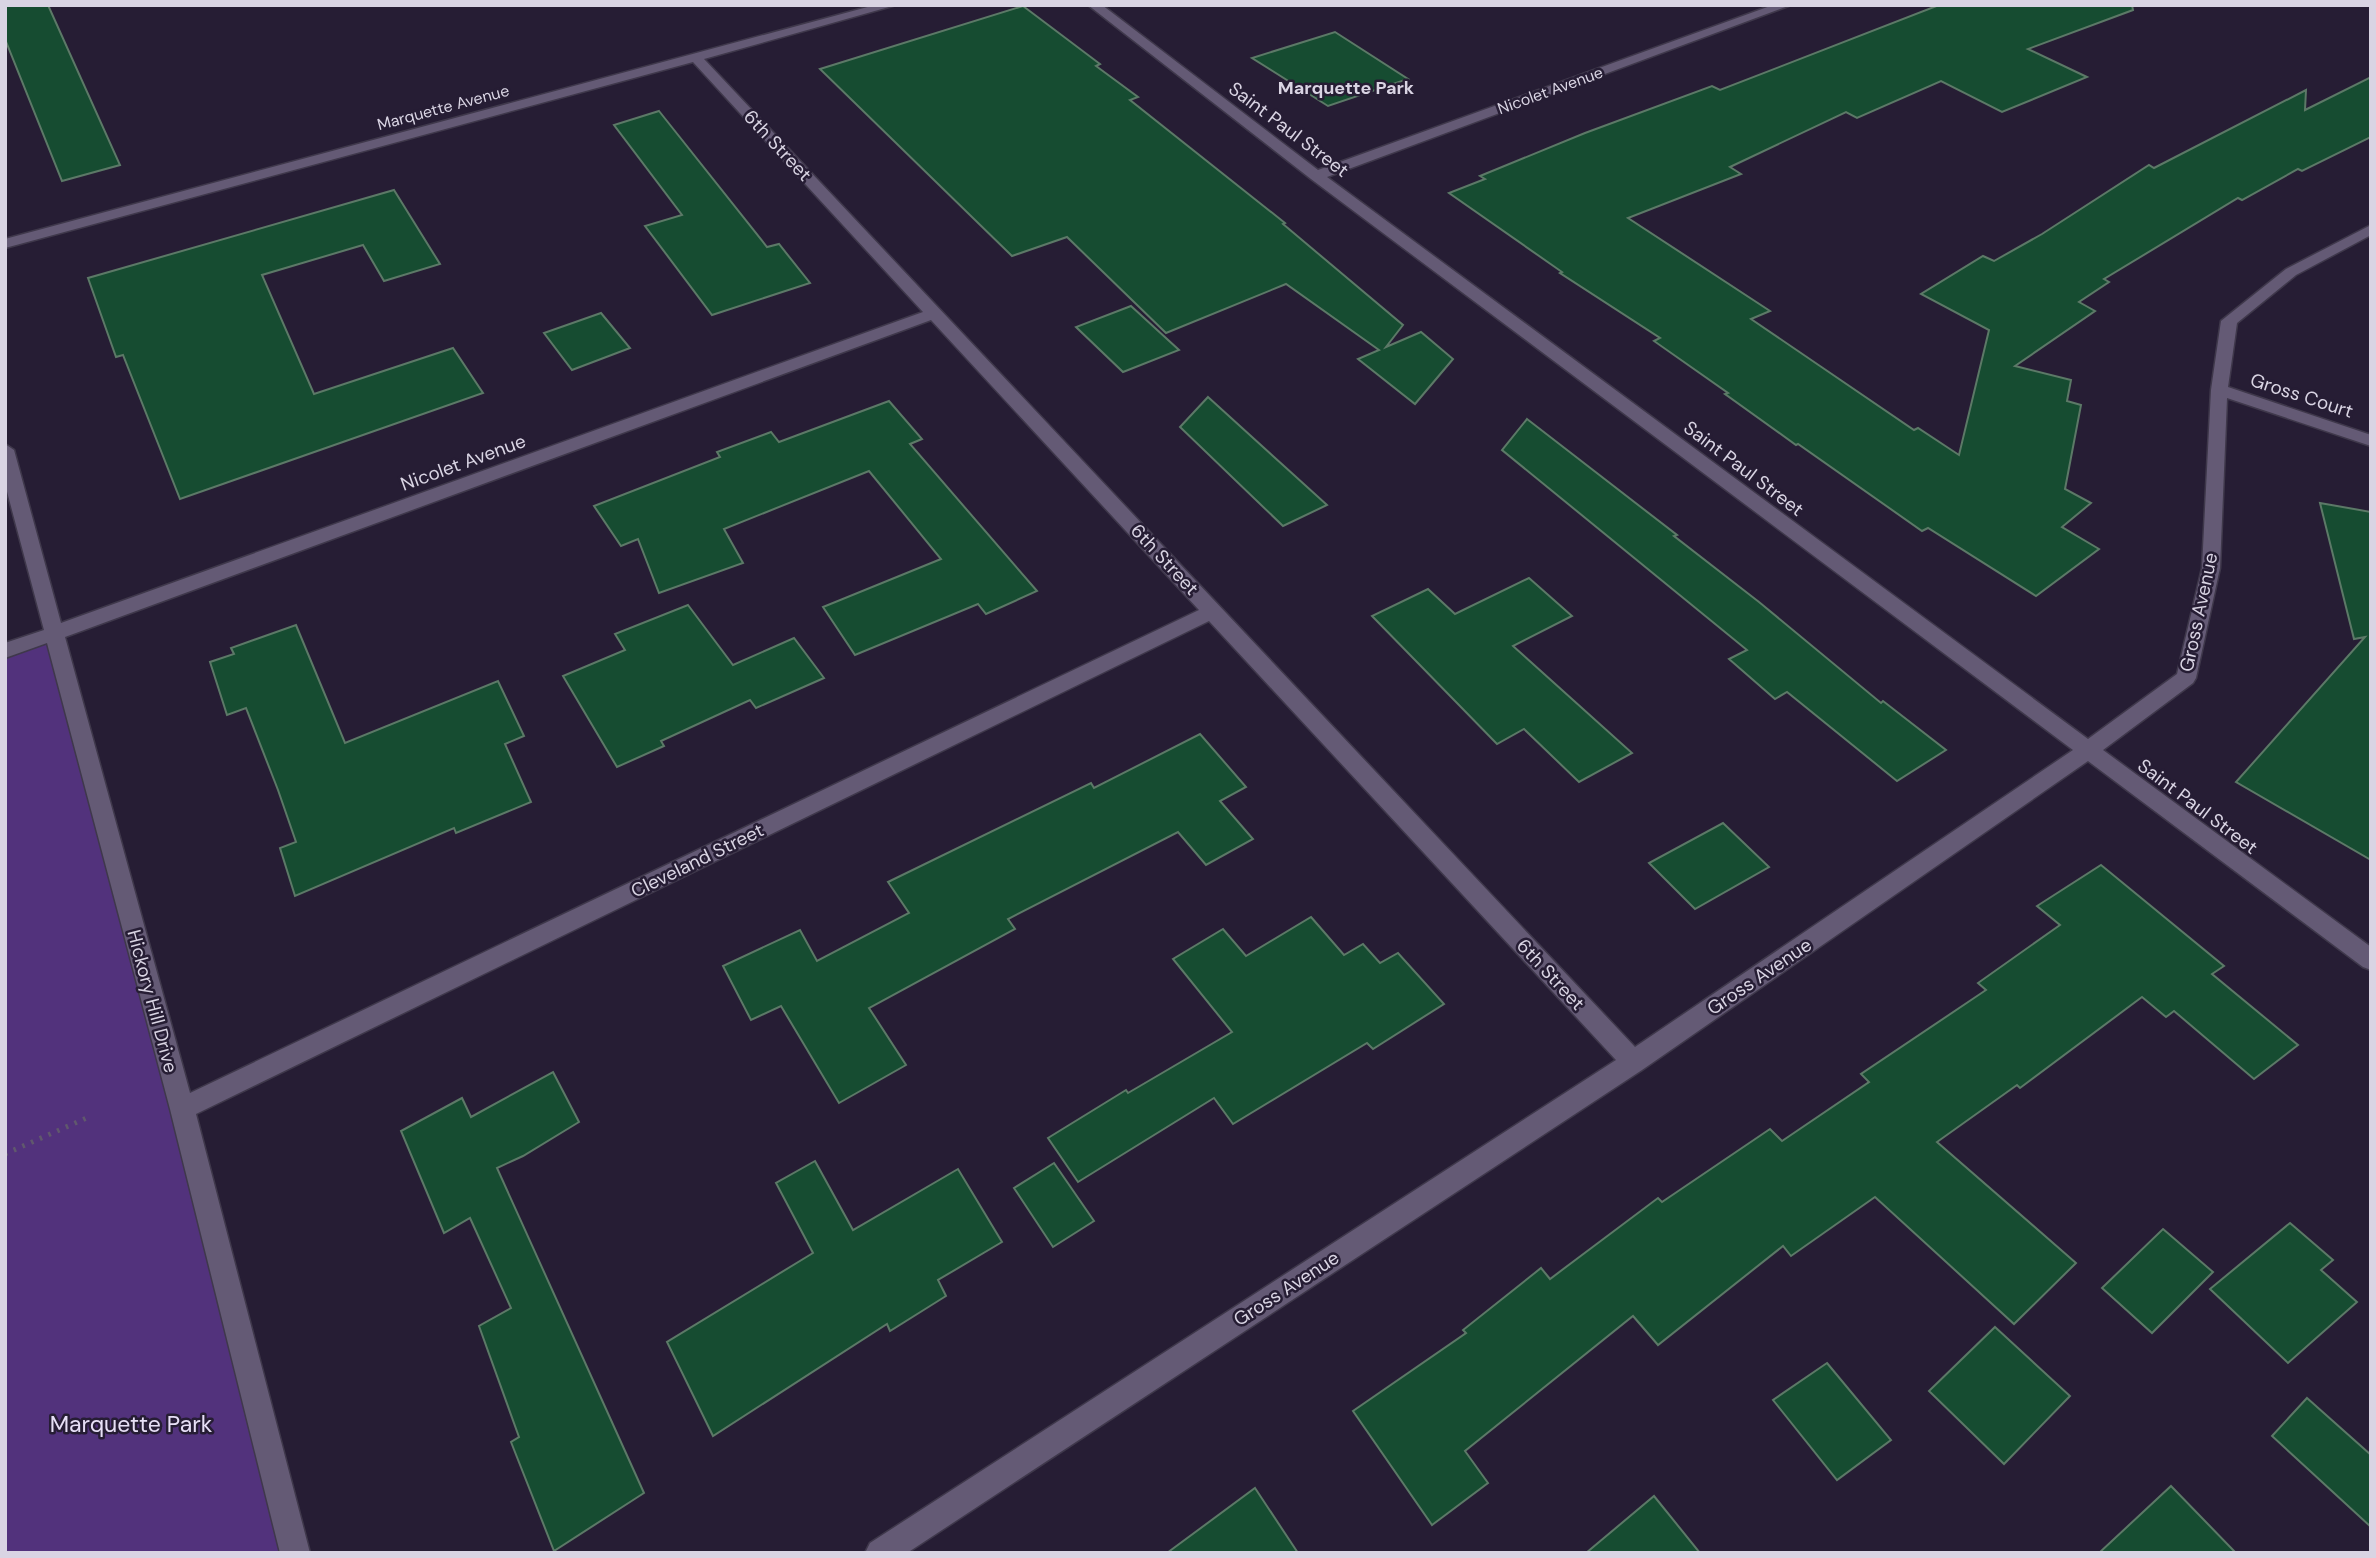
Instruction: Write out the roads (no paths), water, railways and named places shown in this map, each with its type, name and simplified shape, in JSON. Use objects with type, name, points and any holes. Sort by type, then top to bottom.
[{"type":"street","name":"Marquette Avenue","points":[[5,244],[890,5]]},
{"type":"street","name":"Saint Paul Street","points":[[1094,5],[1316,176],[2371,960]]},
{"type":"street","name":"Nicolet Avenue","points":[[1316,176],[1785,5]]},
{"type":"street","name":"6th Street","points":[[695,57],[1633,1062]]},
{"type":"street","name":"Gross Avenue","points":[[880,1553],[1633,1062],[2088,750],[2186,677],[2211,568],[2219,390],[2230,321],[2291,272],[2371,229]]},
{"type":"street","name":"Nicolet Avenue","points":[[5,651],[934,313]]},
{"type":"street","name":"Gross Court","points":[[2219,390],[2371,440]]},
{"type":"street","name":"Hickory Hill Drive","points":[[5,450],[181,1109],[295,1553]]},
{"type":"street","name":"Cleveland Street","points":[[181,1109],[1213,611]]},
{"type":"district","name":"Marquette Park","points":[[1346,88]]}]
